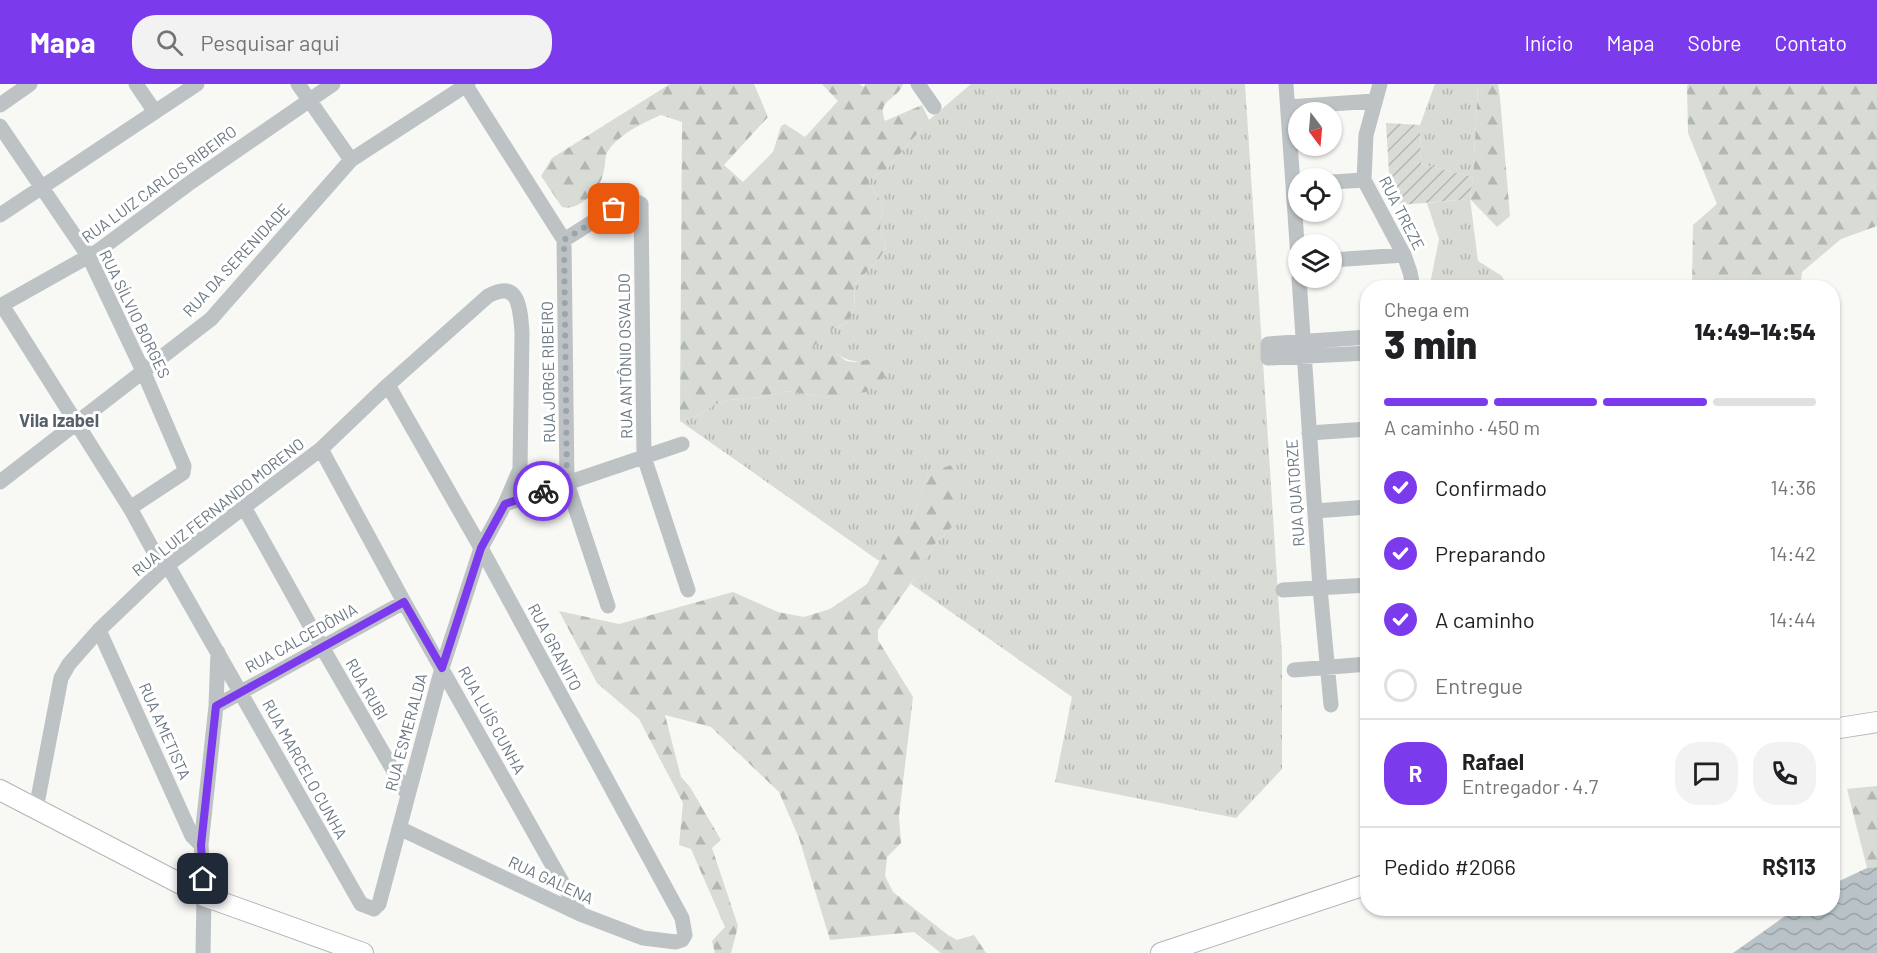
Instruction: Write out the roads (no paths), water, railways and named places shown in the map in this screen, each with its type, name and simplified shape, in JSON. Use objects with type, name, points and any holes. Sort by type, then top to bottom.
[{"type":"main road","points":[[1840,728],[1877,722]]},
{"type":"main road","points":[[0,790],[204,896],[363,953]]},
{"type":"main road","points":[[1161,953],[1360,887]]},
{"type":"street","points":[[0,105],[30,84]]},
{"type":"street","points":[[136,84],[155,112]]},
{"type":"street","points":[[0,215],[197,84]]},
{"type":"street","points":[[298,84],[351,160]]},
{"type":"street","name":"RUA LUIZ CARLOS RIBEIRO","points":[[1,305],[89,256],[333,84]]},
{"type":"street","points":[[918,84],[934,107]]},
{"type":"street","points":[[1286,84],[1288,107]]},
{"type":"street","name":"RUA TREZE","points":[[1380,84],[1366,135],[1364,180],[1404,255],[1412,280]]},
{"type":"street","points":[[466,85],[564,240]]},
{"type":"street","name":"RUA DA SERENIDADE","points":[[0,482],[211,319],[351,160],[466,85]]},
{"type":"street","points":[[1342,103],[1374,101]]},
{"type":"street","name":"RUA SÍLVIO BORGES","points":[[0,126],[89,256],[144,373],[184,469],[183,473],[130,508]]},
{"type":"street","points":[[1342,181],[1364,180]]},
{"type":"street","name":"RUA ANTÔNIO OSVALDO","points":[[564,240],[630,198],[641,204],[644,457],[688,590]]},
{"type":"street","name":"RUA JORGE RIBEIRO","points":[[564,240],[567,483],[608,606]]},
{"type":"street","points":[[1342,259],[1404,255]]},
{"type":"street","name":"RUA QUATORZE","points":[[1300,288],[1320,588],[1331,705]]},
{"type":"street","name":"RUA LUIZ FERNANDO MORENO","points":[[36,809],[61,678],[69,664],[99,630],[165,567],[321,449],[388,385],[488,296],[499,290],[508,290]]},
{"type":"street","name":"RUA ESMERALDA","points":[[374,909],[379,904],[442,668],[481,548],[505,504],[521,463],[522,332],[516,299],[508,290]]},
{"type":"street","name":"RUA MARCELO CUNHA","points":[[1,305],[130,508],[159,561],[171,571],[361,904],[374,909]]},
{"type":"street","points":[[1304,349],[1360,338]]},
{"type":"street","points":[[1304,349],[1360,352]]},
{"type":"street","name":"RUA GRANITO","points":[[388,385],[481,548],[685,928]]},
{"type":"street","points":[[1309,433],[1360,430]]},
{"type":"street","points":[[505,504],[682,444]]},
{"type":"street","name":"RUA LUÍS CUNHA","points":[[321,449],[404,602],[580,914]]},
{"type":"street","name":"RUA RUBI","points":[[244,507],[407,794]]},
{"type":"street","points":[[1315,511],[1360,508]]},
{"type":"street","points":[[1284,590],[1360,586]]},
{"type":"street","name":"RUA CALCEDÔNIA","points":[[216,706],[404,602]]},
{"type":"street","name":"RUA AMETISTA","points":[[99,630],[192,836],[201,845]]},
{"type":"street","points":[[203,953],[204,896],[201,845],[216,706],[218,652]]},
{"type":"street","points":[[1294,670],[1360,665]]},
{"type":"street","name":"RUA GALENA","points":[[399,828],[580,914],[643,938],[670,943],[682,940],[685,928]]},
{"type":"water","points":[[1877,867],[1877,953],[1733,953],[1785,916],[1840,916],[1840,881],[1867,868]]},
{"type":"district","name":"Vila Izabel","points":[[59,421]]}]
